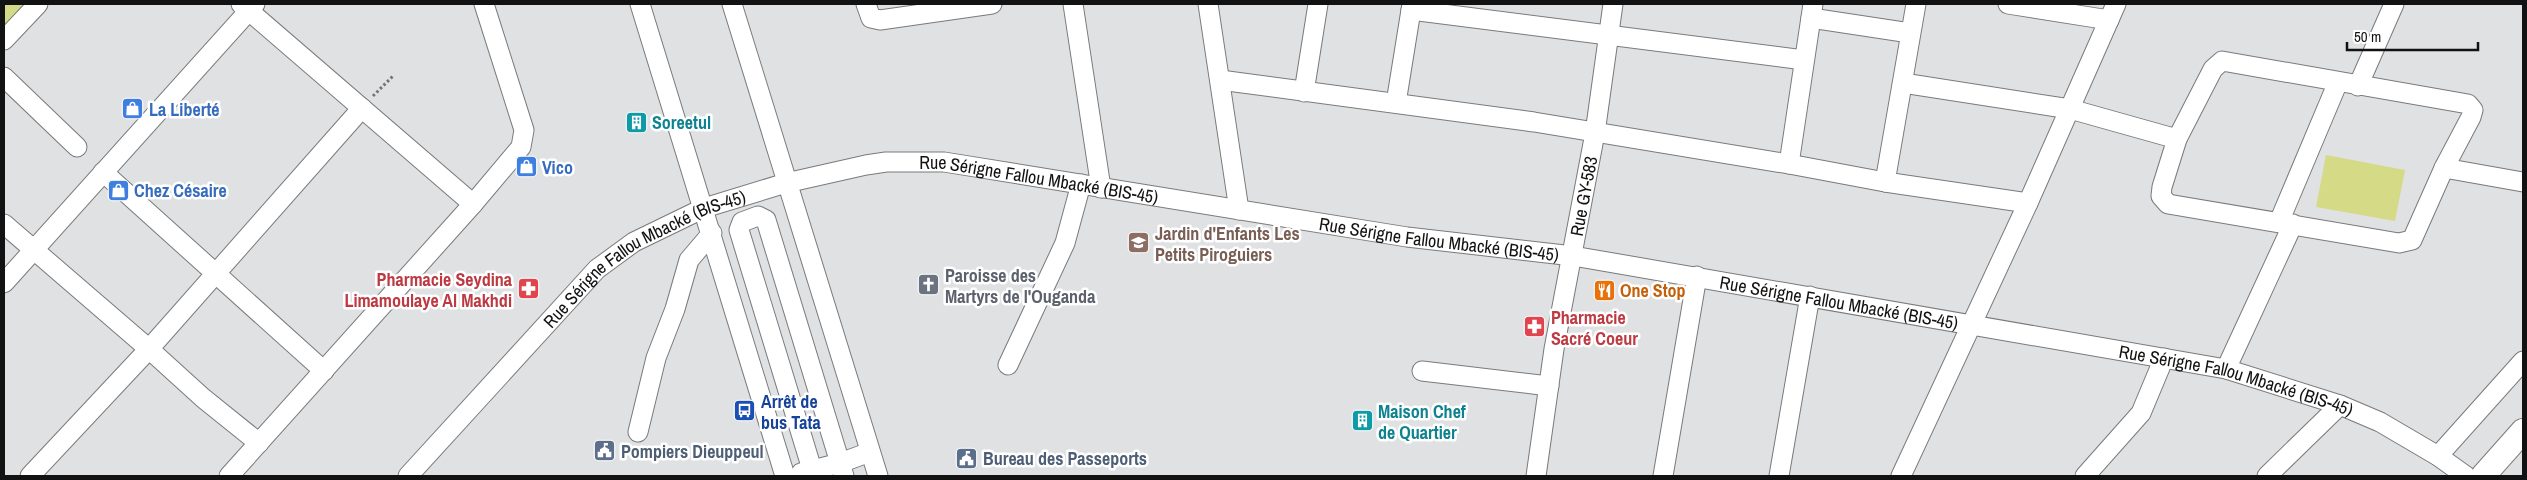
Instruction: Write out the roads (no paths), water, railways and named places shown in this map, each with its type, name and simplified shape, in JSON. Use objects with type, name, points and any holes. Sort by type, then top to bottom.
[{"type":"main road","points":[[2483,476],[2523,431]]},
{"type":"street","points":[[4,40],[38,4]]},
{"type":"street","points":[[229,476],[473,204],[521,147],[524,130],[484,4]]},
{"type":"street","points":[[640,4],[786,476],[842,470],[870,452]]},
{"type":"street","points":[[732,4],[878,476]]},
{"type":"street","points":[[866,4],[871,18],[880,20],[992,4]]},
{"type":"street","points":[[1073,4],[1100,188]]},
{"type":"street","points":[[1208,4],[1239,210]]},
{"type":"street","points":[[1304,92],[1318,4]]},
{"type":"street","name":"Rue GY-583","points":[[1536,476],[1549,386],[1595,133],[1614,4]]},
{"type":"street","points":[[1885,182],[1916,4]]},
{"type":"street","points":[[1901,476],[2028,204],[2113,12],[2008,4]]},
{"type":"street","points":[[2358,86],[2394,4]]},
{"type":"street","points":[[4,283],[104,172],[248,6],[473,204]]},
{"type":"street","points":[[1396,103],[1411,7],[1608,36],[1804,60]]},
{"type":"street","points":[[1789,164],[1812,11],[1910,33]]},
{"type":"street","points":[[2222,61],[2358,86],[2468,104],[2473,110],[2444,168],[2412,240],[2407,243],[2168,204],[2161,196],[2177,139],[2212,69],[2222,61]]},
{"type":"street","points":[[4,78],[77,147]]},
{"type":"street","points":[[1220,80],[1534,122],[1789,164],[1885,182],[2028,204]]},
{"type":"street","points":[[2226,370],[2286,223],[2338,82]]},
{"type":"street","points":[[1903,83],[2070,108],[2177,139]]},
{"type":"street","points":[[30,476],[149,349],[362,108]]},
{"type":"street","name":"Rue Sérigne Fallou Mbacké (BIS-45)","points":[[408,476],[597,269],[634,242],[704,208],[786,183],[866,165],[909,161],[944,162],[1407,237],[1572,256],[1697,276],[2226,370],[2340,405],[2380,422],[2438,456],[2466,476]]},
{"type":"street","points":[[2444,168],[2523,182]]},
{"type":"street","points":[[104,172],[324,370]]},
{"type":"street","points":[[1008,365],[1065,243],[1081,184]]},
{"type":"street","points":[[813,473],[739,230],[742,222],[758,216],[766,220],[842,470]]},
{"type":"street","points":[[4,224],[149,349],[202,398],[259,443]]},
{"type":"street","points":[[638,432],[656,358],[675,309],[689,260],[712,233]]},
{"type":"street","points":[[1663,476],[1697,276]]},
{"type":"street","points":[[1779,476],[1810,296]]},
{"type":"street","points":[[2085,476],[2142,413],[2164,358]]},
{"type":"street","points":[[2438,456],[2523,361]]},
{"type":"street","points":[[1422,371],[1549,386]]},
{"type":"street","points":[[2267,476],[2340,405]]},
{"type":"place","name":"La Liberté","points":[[133,109]]},
{"type":"place","name":"Soreetul","points":[[636,122]]},
{"type":"place","name":"Vico","points":[[526,167]]},
{"type":"place","name":"Chez Césaire","points":[[118,190]]},
{"type":"place","name":"Jardin d'Enfants Les Petits Piroguiers","points":[[1139,243]]},
{"type":"place","name":"Paroisse des Martyrs de l'Ouganda","points":[[929,285]]},
{"type":"place","name":"Pharmacie Seydina Limamoulaye Al Makhdi","points":[[528,289]]},
{"type":"place","name":"One Stop","points":[[1604,290]]},
{"type":"place","name":"Pharmacie Sacré Coeur","points":[[1535,327]]},
{"type":"place","name":"Arrêt de bus Tata","points":[[745,411]]},
{"type":"place","name":"Maison Chef de Quartier","points":[[1362,421]]},
{"type":"place","name":"Pompiers Dieuppeul","points":[[605,451]]},
{"type":"place","name":"Bureau des Passeports","points":[[967,458]]}]
